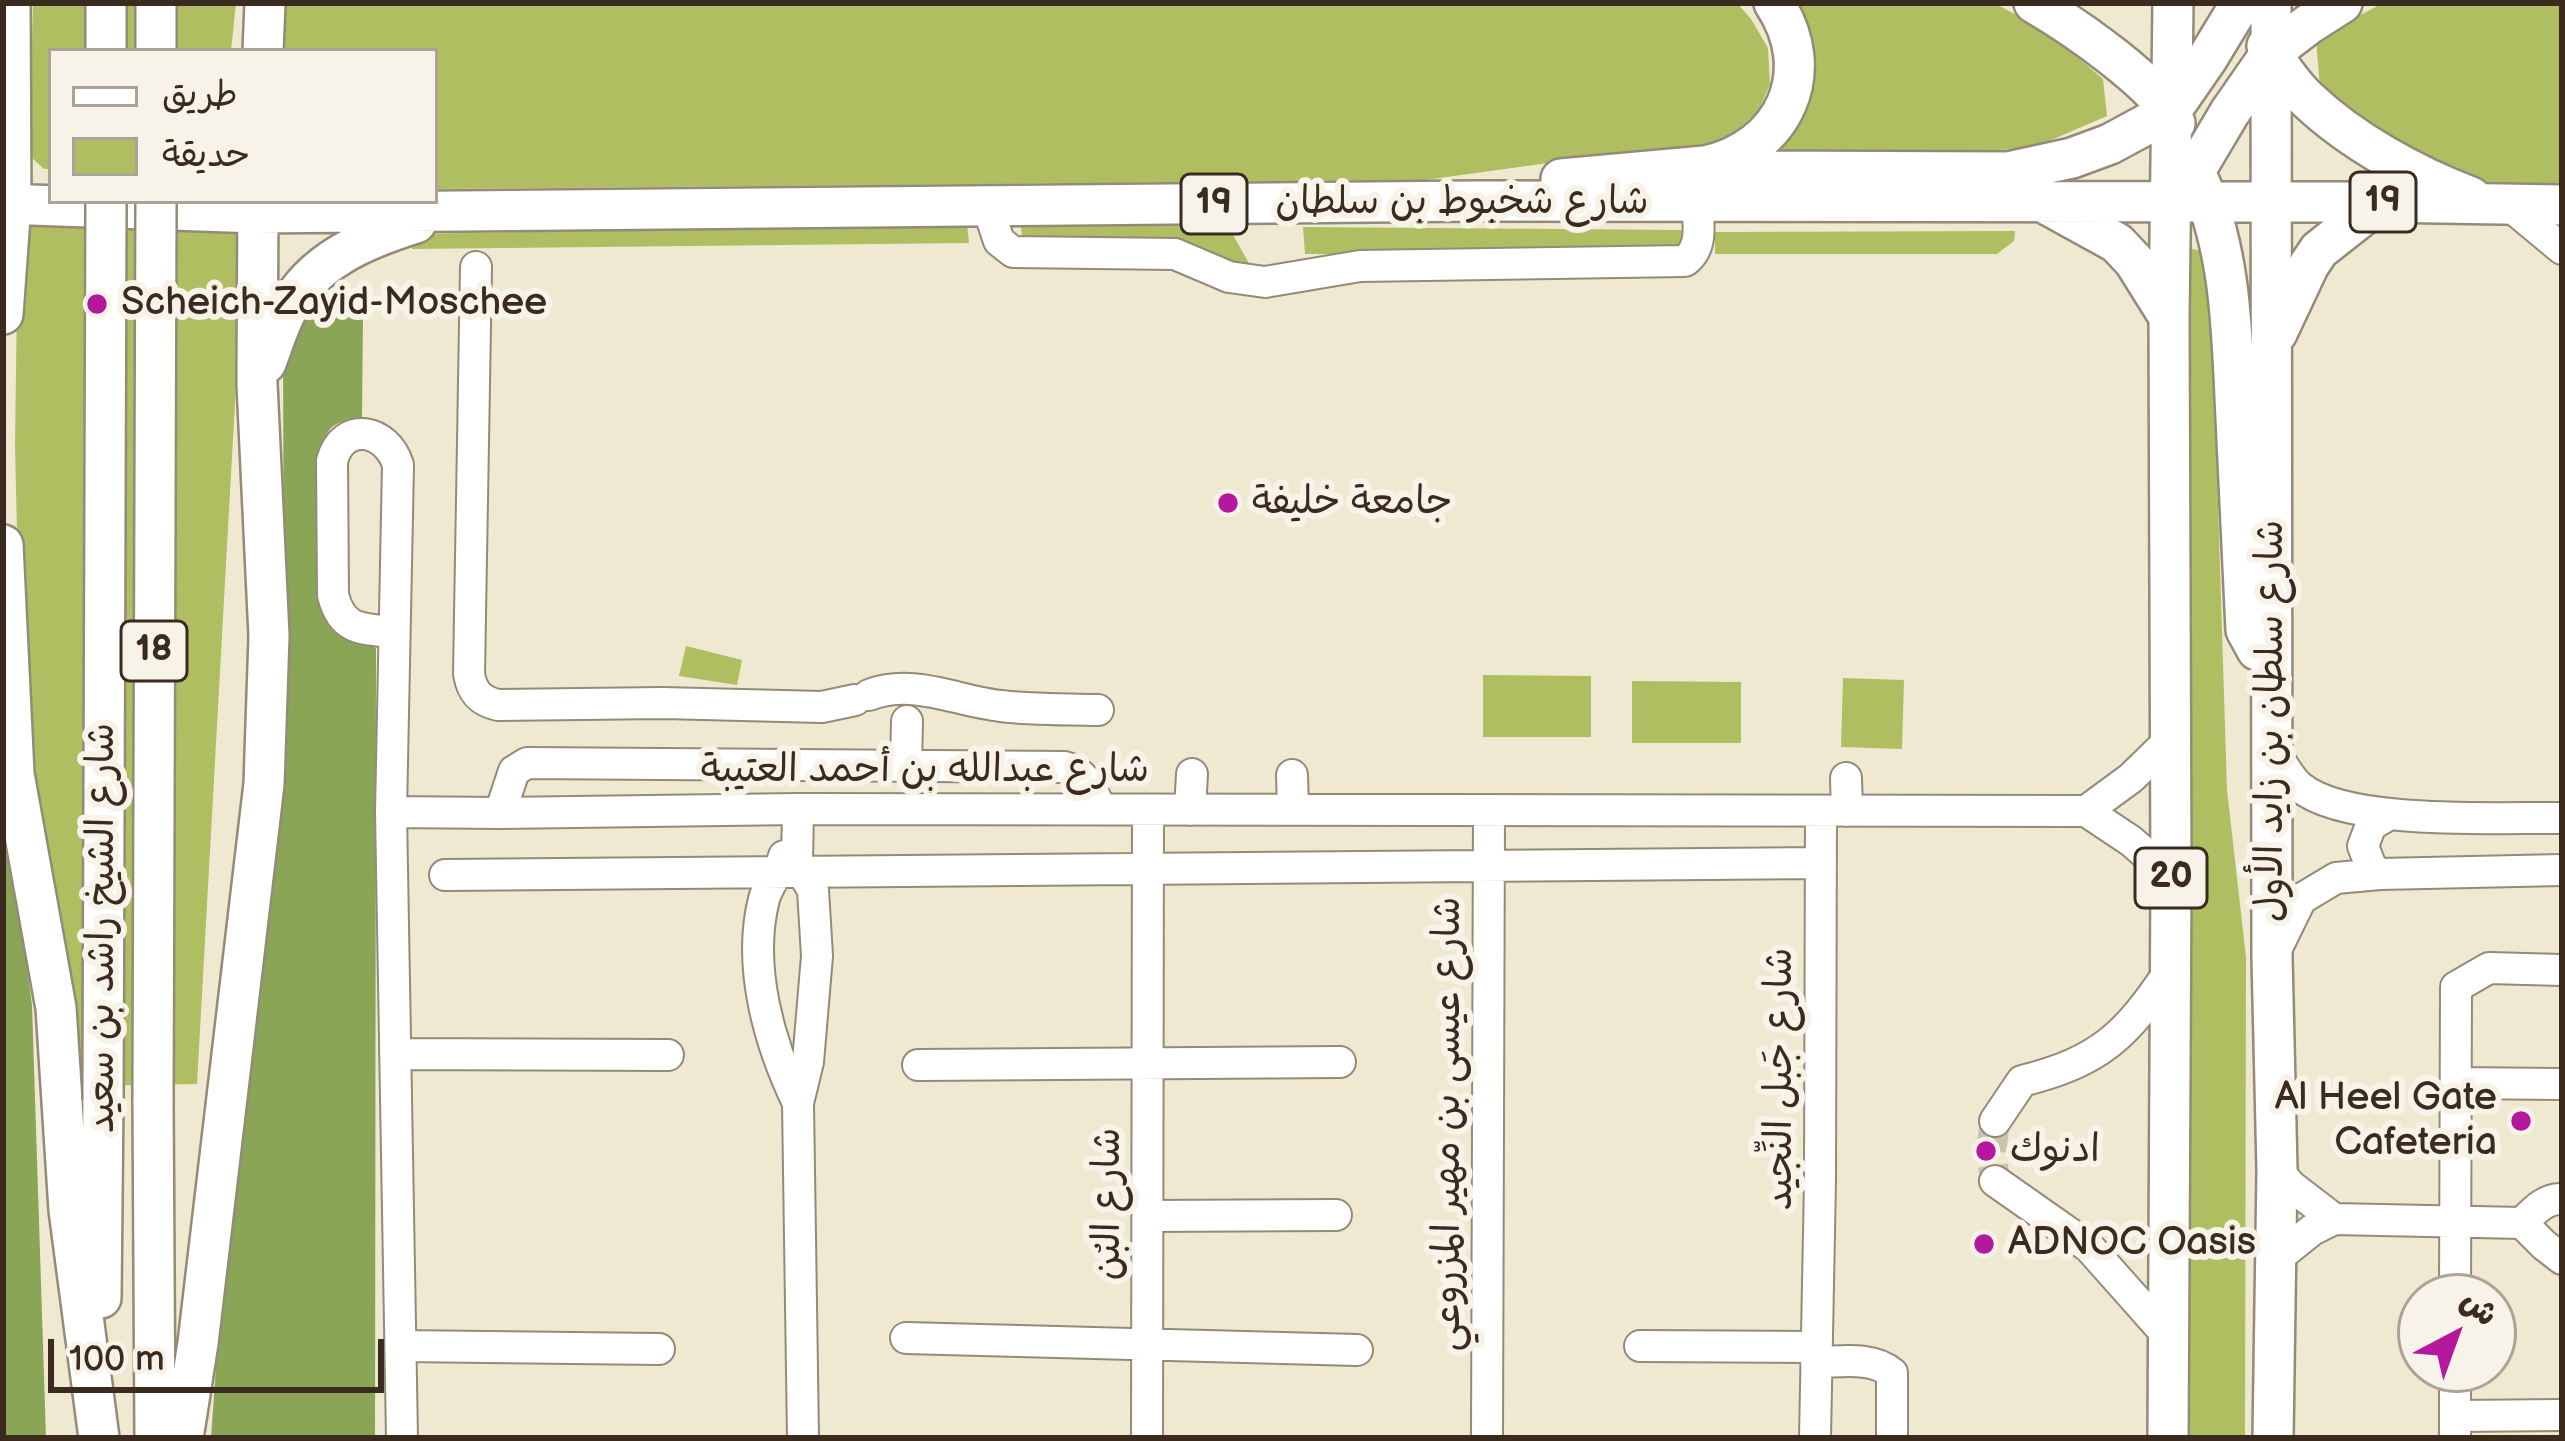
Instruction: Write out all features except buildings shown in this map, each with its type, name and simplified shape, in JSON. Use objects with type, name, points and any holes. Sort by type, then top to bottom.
[{"type":"main road","points":[[106,3],[106,48]]},
{"type":"main road","points":[[156,3],[156,48]]},
{"type":"main road","points":[[247,3],[264,31]]},
{"type":"main road","points":[[1475,201],[1554,179],[1705,166],[1750,150],[1771,131],[1792,89],[1792,44],[1774,3]]},
{"type":"main road","points":[[2034,3],[2094,43],[2171,111]]},
{"type":"main road","name":"20","points":[[2168,1438],[2169,317],[2191,192],[2171,111],[2173,3]]},
{"type":"main road","points":[[2272,676],[2246,630],[2232,326],[2222,253],[2191,192],[2230,112],[2271,53],[2342,3]]},
{"type":"main road","points":[[1591,202],[1663,180],[1750,171],[2008,172],[2072,158],[2110,144],[2171,111],[2248,4],[2271,53],[2308,100],[2378,152],[2434,182],[2501,205]]},
{"type":"main road","points":[[3,314],[11,8]]},
{"type":"main road","name":"شارع سلطان بن زايد الأول","points":[[2271,53],[2272,957],[2277,1170],[2273,1438]]},
{"type":"main road","points":[[11,131],[23,166],[48,187]]},
{"type":"main road","name":"شارع شخبوط بن سلطان","points":[[168,204],[457,210],[1475,201],[2043,203],[2191,192],[2272,202],[2562,205]]},
{"type":"main road","name":"شارع شخبوط بن سلطان","points":[[7,204],[48,202]]},
{"type":"main road","points":[[2272,344],[2319,250],[2380,202]]},
{"type":"main road","points":[[2043,203],[2117,243],[2169,317]]},
{"type":"main road","name":"شارع الشيخ راشد بن سعيد","points":[[79,204],[103,1100],[100,1438]]},
{"type":"main road","name":"شارع الشيخ راشد بن سعيد","points":[[155,1438],[153,1100],[168,204]]},
{"type":"main road","points":[[183,1438],[264,784],[269,636],[257,384],[257,207]]},
{"type":"main road","points":[[257,384],[288,309],[318,271],[374,236],[457,210]]},
{"type":"main road","points":[[3,545],[14,774],[56,1008],[69,1210],[100,1438]]},
{"type":"street","points":[[987,205],[999,241],[1013,252],[1175,254],[1229,277],[1265,282],[1360,266],[1685,261],[1697,245],[1697,201]]},
{"type":"street","points":[[2501,205],[2562,249]]},
{"type":"street","points":[[476,267],[470,674],[471,685],[486,702],[822,707],[885,689],[907,704],[1098,710]]},
{"type":"street","points":[[394,632],[350,623],[341,616],[333,595],[332,461],[343,442],[364,434],[387,442],[398,465],[391,812],[402,1438]]},
{"type":"street","points":[[906,766],[907,704]]},
{"type":"street","points":[[2171,740],[2132,778],[2086,812],[2131,841],[2171,876]]},
{"type":"street","points":[[2272,749],[2299,786],[2329,804],[2422,817],[2562,818]]},
{"type":"street","points":[[500,813],[514,771],[527,763],[1065,767],[1086,780],[1101,809]]},
{"type":"street","points":[[1190,810],[1192,774]]},
{"type":"street","points":[[1292,775],[1293,810]]},
{"type":"street","name":"شارع جَبل النِّجيد","points":[[1815,1438],[1821,863],[1846,778]]},
{"type":"street","name":"شارع عبدالله بن أحمد العتيبة","points":[[391,812],[1834,811],[1953,796],[2086,812]]},
{"type":"street","points":[[791,809],[784,853],[789,871],[812,890],[817,956],[806,1076],[798,1103],[803,1438]]},
{"type":"street","name":"شارع البُن","points":[[1147,1438],[1148,810]]},
{"type":"street","name":"شارع عيسى بن مهير المزروعي","points":[[1487,1438],[1489,810]]},
{"type":"street","points":[[2380,874],[2371,867],[2363,846],[2371,825],[2390,814]]},
{"type":"street","points":[[446,875],[1821,863]]},
{"type":"street","points":[[2272,957],[2301,899],[2336,878],[2562,870]]},
{"type":"street","points":[[789,871],[765,896],[761,982],[780,1064],[798,1103]]},
{"type":"street","points":[[2455,1273],[2456,987],[2489,968],[2562,970]]},
{"type":"street","points":[[1995,1120],[2022,1082],[2060,1071],[2108,1046],[2143,1010],[2171,969]]},
{"type":"street","points":[[395,1054],[668,1055]]},
{"type":"street","points":[[918,1065],[1340,1063]]},
{"type":"street","points":[[2456,1083],[2562,1084]]},
{"type":"street","points":[[2277,1170],[2290,1186],[2334,1219]]},
{"type":"street","points":[[1995,1181],[2089,1247],[2168,1336]]},
{"type":"street","points":[[2276,1258],[2334,1219],[2522,1223],[2539,1207],[2562,1198]]},
{"type":"street","points":[[1148,1216],[1336,1215]]},
{"type":"street","points":[[2522,1223],[2562,1259]]},
{"type":"street","points":[[906,1338],[1357,1350]]},
{"type":"street","points":[[401,1346],[659,1349]]},
{"type":"street","points":[[1640,1346],[1816,1354],[1882,1366],[1892,1373],[1892,1438]]},
{"type":"street","points":[[2455,1393],[2455,1427],[2562,1415]]},
{"type":"green space","points":[[33,3],[236,3],[231,48],[48,48],[48,169],[32,158]]},
{"type":"green space","points":[[280,3],[1737,3],[1768,48],[1770,84],[1759,110],[1718,148],[1592,157],[1425,180],[438,189],[438,48],[282,48]]},
{"type":"green space","points":[[1781,3],[1994,3],[2048,32],[2103,79],[2107,116],[2035,147],[1898,159],[1753,155],[1786,116]]},
{"type":"green space","points":[[2383,3],[2562,3],[2562,183],[2486,184],[2406,150],[2321,100],[2316,39]]},
{"type":"green space","points":[[1021,222],[1164,223],[1233,235],[1254,272],[1022,240]]},
{"type":"green space","points":[[245,223],[197,1084],[76,1086],[20,665],[15,445],[18,224]]},
{"type":"green space","points":[[967,224],[969,243],[412,249],[411,234]]},
{"type":"green space","points":[[1303,227],[1683,230],[1684,254],[1305,254]]},
{"type":"green space","points":[[2015,231],[2014,241],[1997,254],[1715,254],[1715,232]]},
{"type":"green space","points":[[2187,248],[2202,251],[2211,283],[2227,790],[2246,957],[2245,1438],[2190,1438],[2184,806]]},
{"type":"green space","points":[[318,312],[363,317],[362,417],[331,428],[324,448],[328,619],[376,648],[375,1438],[211,1438],[236,1083],[271,895],[284,666],[283,352],[300,318]]},
{"type":"green space","points":[[686,646],[742,660],[737,685],[679,676]]},
{"type":"green space","points":[[1483,675],[1591,676],[1591,737],[1483,737]]},
{"type":"green space","points":[[1843,678],[1904,680],[1902,749],[1841,747]]},
{"type":"green space","points":[[1632,681],[1741,682],[1741,743],[1632,743]]},
{"type":"green space","points":[[3,827],[32,1005],[46,1438],[3,1438]]},
{"type":"tunnel","points":[[1995,1121],[1991,1152],[1995,1181]]},
{"type":"place","name":"Scheich-Zayid-Moschee","points":[[97,304]]},
{"type":"place","name":"جامعة خليفة","points":[[1228,503]]},
{"type":"place","name":"Al Heel Gate Cafeteria","points":[[2521,1121]]},
{"type":"place","name":"ادنوك","points":[[1986,1151]]},
{"type":"place","name":"ADNOC Oasis","points":[[1984,1244]]}]
